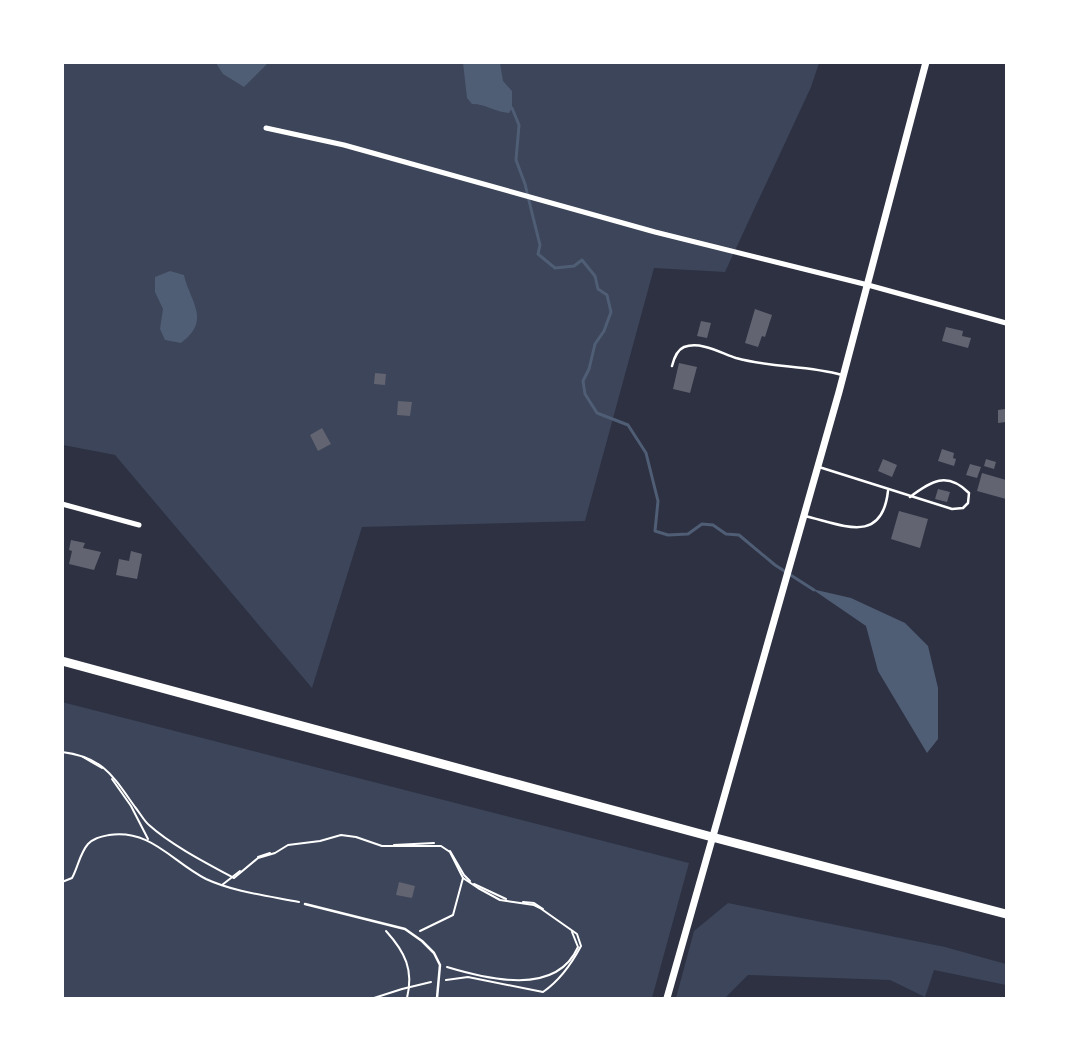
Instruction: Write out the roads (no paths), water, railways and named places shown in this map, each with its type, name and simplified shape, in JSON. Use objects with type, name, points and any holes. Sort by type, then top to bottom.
[{"type":"main road","points":[[62,661],[712,837],[1006,914]]},
{"type":"street","points":[[667,998],[844,375],[926,62]]},
{"type":"street","points":[[266,128],[344,145],[655,232],[868,285],[1006,323]]},
{"type":"street","points":[[62,504],[139,525]]},
{"type":"lane","points":[[672,366],[676,355],[683,348],[692,346],[748,361],[814,368],[844,375]]},
{"type":"lane","points":[[818,467],[888,491],[952,509],[964,508],[968,503],[969,493],[961,485],[938,480],[926,485],[910,497]]},
{"type":"lane","points":[[804,516],[863,527],[879,520],[885,511],[888,491]]},
{"type":"lane","points":[[305,904],[405,929],[414,935],[434,953],[440,965],[438,998]]},
{"type":"waterway","points":[[512,108],[519,125],[516,160],[525,184],[540,245],[538,254],[555,268],[574,266],[582,260],[595,276],[598,289],[607,295],[611,312],[604,331],[595,344],[589,369],[583,381],[585,394],[597,413],[628,425],[646,453],[658,501],[655,531],[668,535],[688,534],[702,524],[713,525],[726,534],[739,535],[775,565],[814,590]]}]
